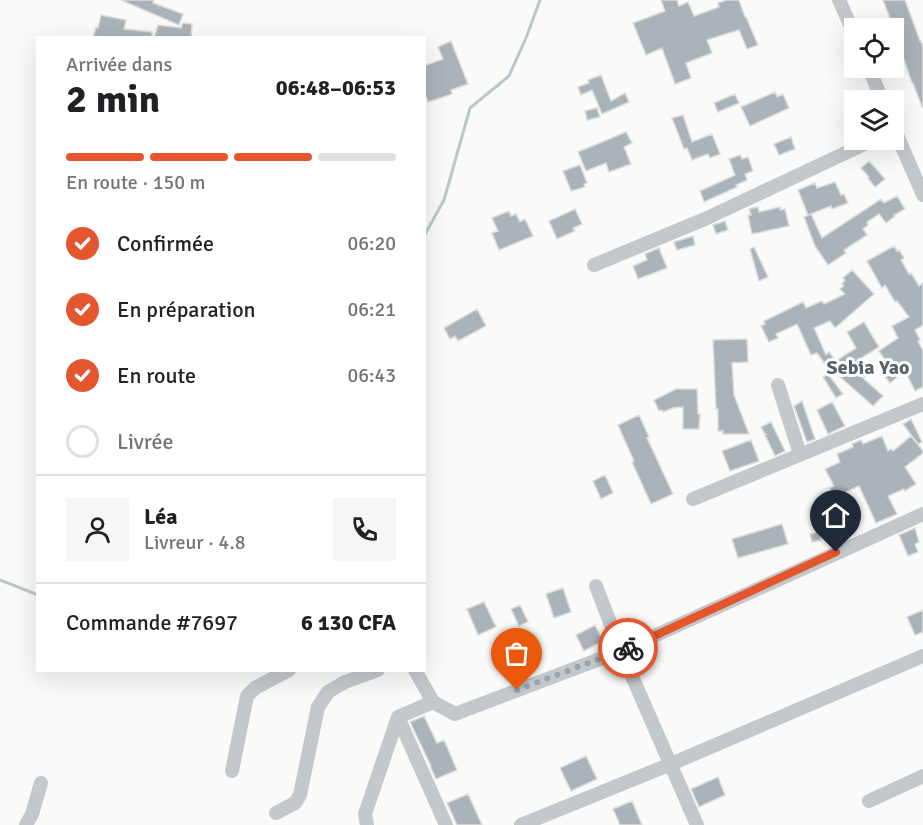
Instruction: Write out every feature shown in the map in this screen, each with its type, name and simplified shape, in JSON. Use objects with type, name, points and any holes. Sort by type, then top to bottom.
[{"type":"street","points":[[839,0],[847,18]]},
{"type":"street","points":[[904,146],[917,168],[923,195]]},
{"type":"street","points":[[594,265],[705,219],[852,150]]},
{"type":"street","points":[[778,385],[800,454]]},
{"type":"street","points":[[693,499],[923,405]]},
{"type":"street","points":[[416,672],[433,702],[455,714],[621,651],[923,514]]},
{"type":"street","points":[[596,586],[621,651],[697,825]]},
{"type":"street","points":[[521,825],[923,656]]},
{"type":"street","points":[[232,771],[247,696],[255,688],[285,672]]},
{"type":"street","points":[[276,813],[295,803],[300,795],[318,706],[328,692],[345,682],[372,672]]},
{"type":"street","points":[[367,825],[365,814],[398,717],[433,702]]},
{"type":"street","points":[[398,717],[446,825]]},
{"type":"street","points":[[869,801],[923,776]]},
{"type":"street","points":[[26,825],[32,814],[41,783]]},
{"type":"building","points":[[121,0],[154,0],[153,3],[183,14],[179,25]]},
{"type":"building","points":[[661,0],[677,0],[679,6],[688,2],[694,16],[719,7],[718,3],[739,0],[758,45],[747,49],[739,30],[707,40],[712,53],[686,63],[691,78],[675,84],[662,48],[646,55],[633,23],[665,11]]},
{"type":"building","points":[[883,0],[905,0],[923,47],[923,107],[904,60],[904,18],[890,18]]},
{"type":"building","points":[[101,15],[126,20],[124,29],[152,32],[152,36],[94,36],[96,27],[98,28]]},
{"type":"building","points":[[183,23],[192,24],[191,36],[155,36],[158,25],[181,28]]},
{"type":"building","points":[[451,41],[468,84],[451,90],[452,94],[428,102],[426,65],[443,59],[438,47]]},
{"type":"building","points":[[601,75],[611,101],[625,93],[629,102],[602,114],[592,90],[581,95],[578,87]]},
{"type":"building","points":[[775,92],[777,97],[783,94],[789,108],[750,126],[741,107]]},
{"type":"building","points":[[735,94],[739,103],[718,112],[714,103]]},
{"type":"building","points":[[597,108],[600,117],[587,120],[585,111]]},
{"type":"building","points":[[683,115],[692,142],[712,134],[720,154],[710,158],[708,154],[692,160],[687,148],[684,149],[672,118]]},
{"type":"building","points":[[626,132],[632,143],[624,147],[631,164],[609,172],[606,163],[586,171],[578,152]]},
{"type":"building","points":[[791,137],[795,149],[779,155],[774,144]]},
{"type":"building","points":[[740,155],[742,159],[748,157],[753,171],[745,174],[747,180],[704,202],[700,191],[735,175],[729,159]]},
{"type":"building","points":[[869,161],[885,179],[875,187],[861,168]]},
{"type":"building","points":[[580,165],[587,183],[584,184],[585,187],[571,191],[563,171]]},
{"type":"building","points":[[835,182],[848,203],[832,209],[831,206],[808,215],[798,190],[815,183],[817,188]]},
{"type":"building","points":[[897,196],[905,209],[886,223],[879,214],[867,222],[868,225],[863,229],[867,235],[844,250],[846,253],[828,265],[815,246],[804,217],[811,214],[822,238],[881,199],[884,203]]},
{"type":"building","points":[[758,207],[759,212],[780,207],[780,210],[785,209],[789,226],[752,234],[749,209]]},
{"type":"building","points":[[575,209],[582,224],[573,228],[575,231],[557,239],[549,221]]},
{"type":"building","points":[[509,211],[511,216],[516,214],[520,222],[525,219],[533,236],[499,250],[492,233],[498,231],[492,218]]},
{"type":"building","points":[[725,221],[728,230],[716,234],[713,225]]},
{"type":"building","points":[[693,236],[695,245],[677,250],[674,242]]},
{"type":"building","points":[[894,246],[904,258],[901,260],[909,274],[911,273],[919,286],[923,283],[923,325],[915,330],[923,351],[923,387],[915,391],[905,371],[890,383],[882,373],[890,367],[879,351],[898,338],[892,326],[909,317],[897,301],[895,302],[885,285],[882,288],[867,261]]},
{"type":"building","points":[[754,247],[768,277],[759,281],[750,249]]},
{"type":"building","points":[[659,248],[667,268],[638,279],[633,266],[647,260],[645,254]]},
{"type":"building","points":[[852,270],[874,294],[835,328],[830,321],[814,328],[826,355],[829,352],[836,361],[856,348],[847,332],[864,322],[879,347],[858,360],[867,375],[863,378],[883,396],[873,406],[828,368],[817,353],[811,355],[797,324],[776,334],[778,338],[769,342],[761,326],[765,324],[764,321],[803,302],[806,308],[822,301],[824,304],[845,294],[840,289],[844,286],[843,278]]},
{"type":"building","points":[[477,309],[486,326],[458,341],[455,336],[450,339],[444,328]]},
{"type":"building","points":[[747,339],[748,362],[732,363],[734,395],[749,434],[723,434],[723,431],[718,431],[713,340]]},
{"type":"building","points":[[828,374],[843,394],[836,398],[823,377]]},
{"type":"building","points":[[676,389],[697,389],[699,429],[683,429],[683,407],[659,411],[654,400]]},
{"type":"building","points":[[802,401],[815,439],[807,442],[794,406]]},
{"type":"building","points":[[832,402],[845,426],[828,434],[817,410]]},
{"type":"building","points":[[639,415],[673,494],[651,504],[618,425]]},
{"type":"building","points":[[911,419],[922,442],[918,444],[903,424]]},
{"type":"building","points":[[771,422],[785,451],[775,456],[765,435],[767,434],[761,427]]},
{"type":"building","points":[[882,436],[888,451],[891,449],[893,451],[911,436],[923,453],[905,467],[916,484],[905,491],[904,489],[888,496],[897,514],[876,523],[859,486],[835,497],[830,488],[834,486],[825,469],[840,462],[837,454],[853,447],[852,444],[861,440],[863,444]]},
{"type":"building","points":[[751,440],[759,461],[730,471],[722,451]]},
{"type":"building","points":[[605,475],[613,493],[601,499],[593,481]]},
{"type":"building","points":[[782,524],[788,544],[738,558],[732,539]]},
{"type":"building","points":[[915,528],[919,542],[915,544],[918,552],[908,556],[899,535]]},
{"type":"building","points":[[820,532],[821,540],[812,542],[810,534]]},
{"type":"building","points":[[563,588],[571,612],[554,618],[546,594]]},
{"type":"building","points":[[484,602],[496,627],[478,635],[467,609]]},
{"type":"building","points":[[520,605],[528,622],[519,626],[511,609]]},
{"type":"building","points":[[923,610],[923,632],[915,635],[907,617]]},
{"type":"building","points":[[595,625],[603,641],[584,651],[576,635]]},
{"type":"building","points":[[424,716],[437,743],[444,740],[457,770],[436,779],[410,722]]},
{"type":"building","points":[[586,756],[597,779],[571,791],[560,768]]},
{"type":"building","points":[[718,777],[725,795],[699,807],[691,789]]},
{"type":"building","points":[[468,794],[482,825],[457,825],[447,803]]},
{"type":"building","points":[[632,801],[642,825],[620,825],[613,809]]},
{"type":"waterway","points":[[426,232],[444,200],[470,108],[509,76],[540,0]]},
{"type":"waterway","points":[[0,580],[36,594]]},
{"type":"way so far","points":[[517,690],[628,648]]},
{"type":"district","name":"Sebia Yao","points":[[868,367]]},
{"type":"route","points":[[628,648],[836,552]]}]
